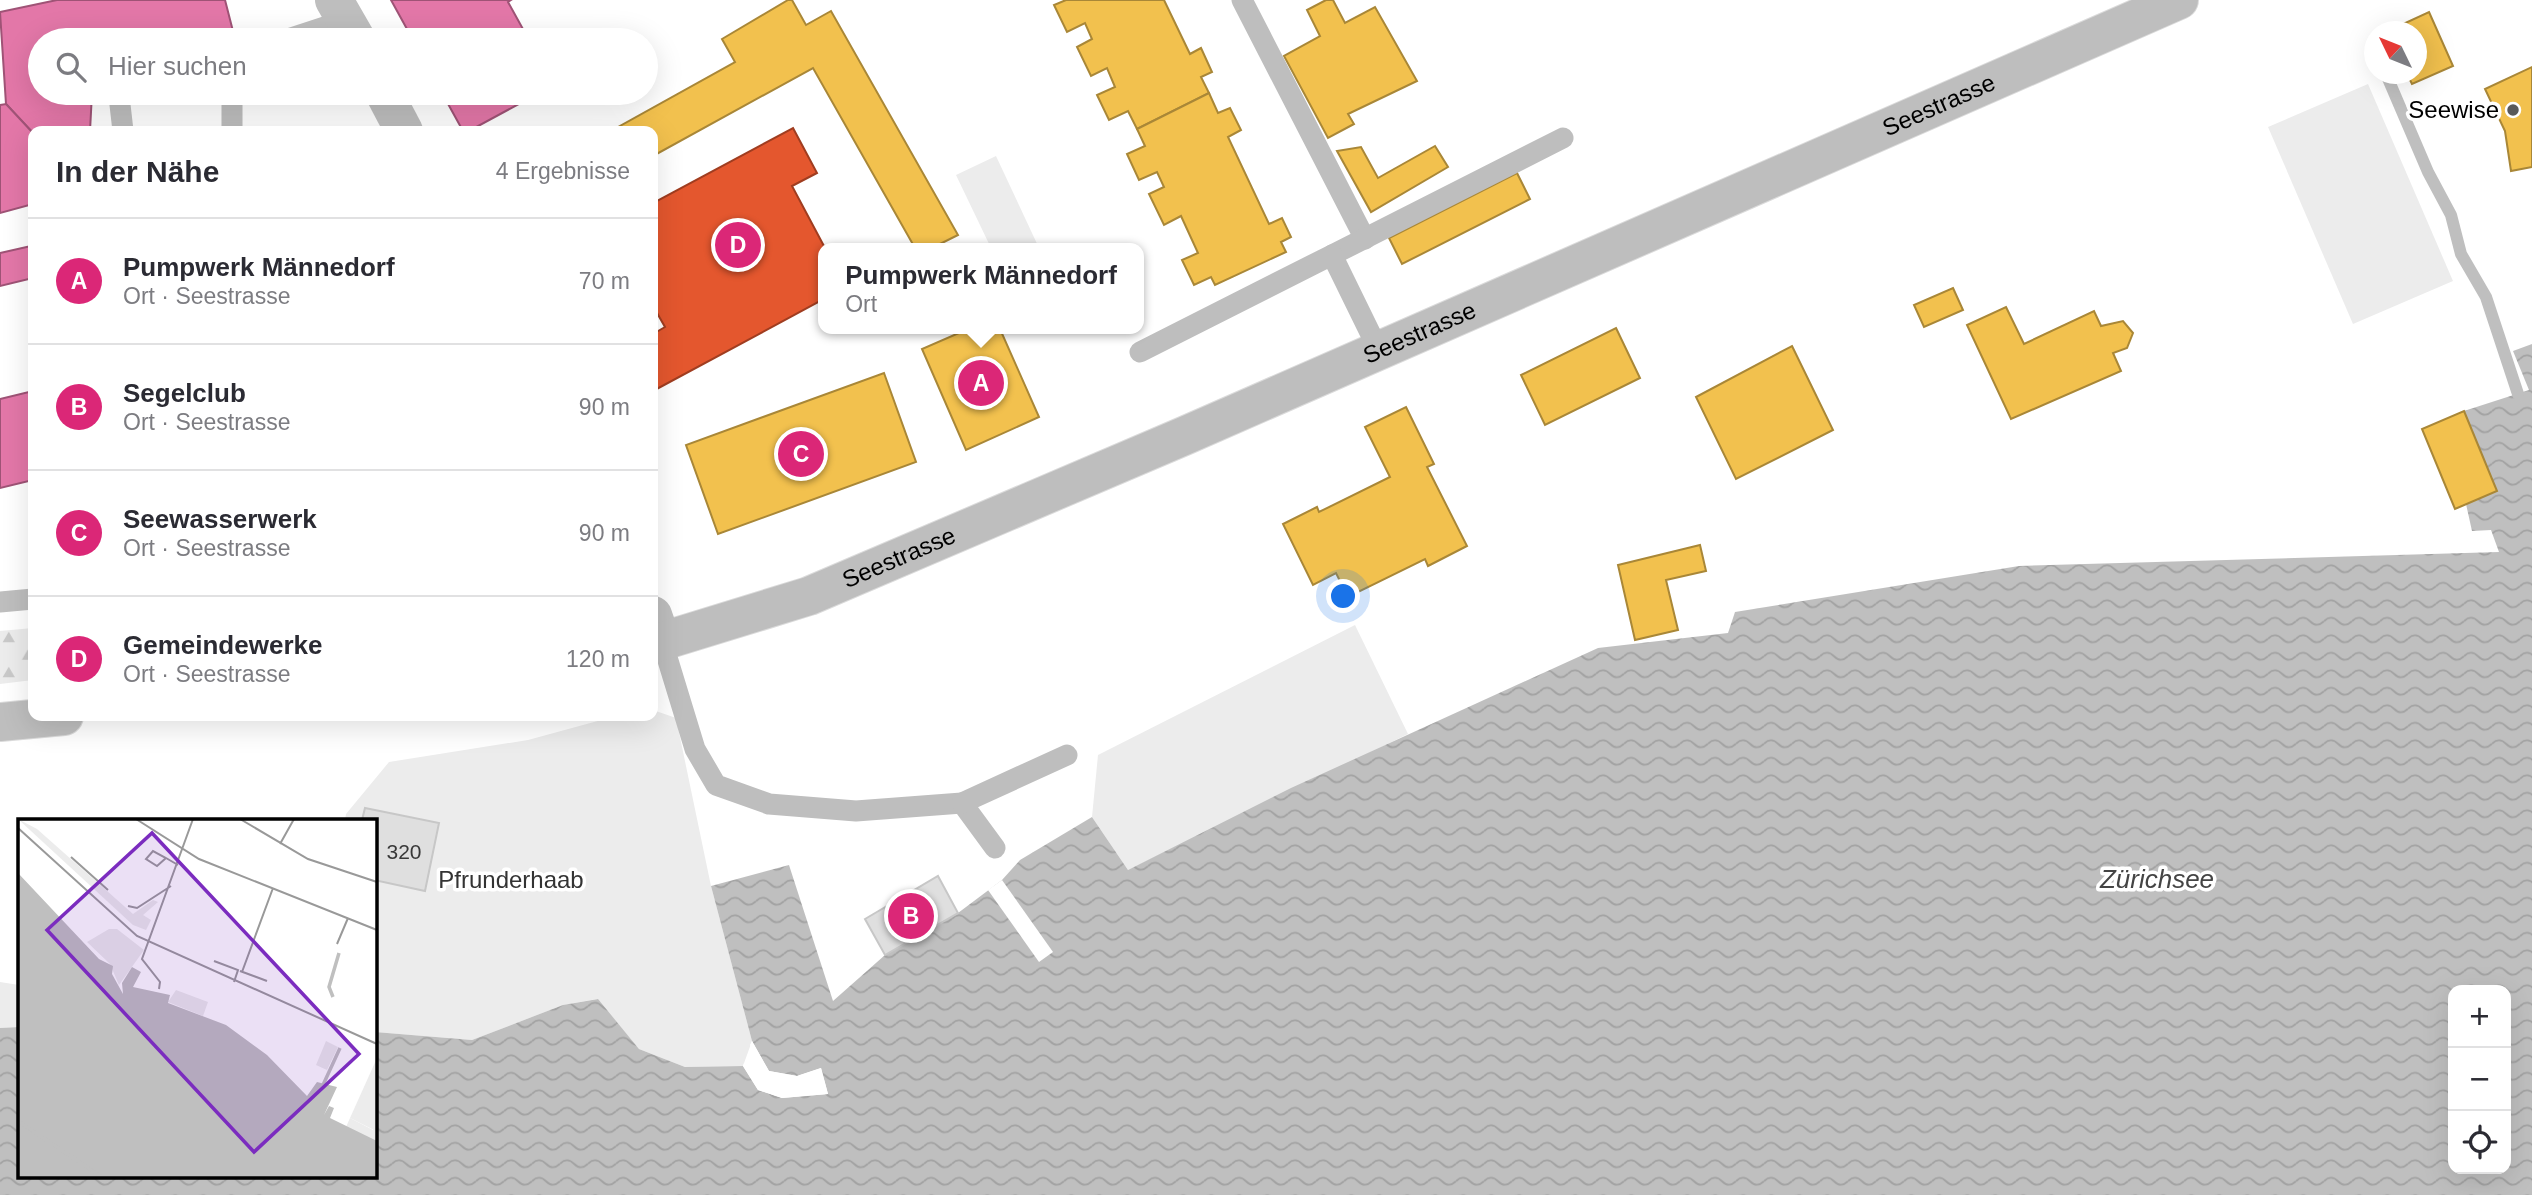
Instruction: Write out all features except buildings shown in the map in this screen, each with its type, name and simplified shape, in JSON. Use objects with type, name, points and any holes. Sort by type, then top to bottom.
[{"type":"main road","name":"Seestrasse","points":[[658,634],[809,596],[1379,351],[2179,0]]},
{"type":"main road","points":[[390,105],[401,126]]},
{"type":"main road","points":[[0,722],[28,719]]},
{"type":"lane","points":[[1242,0],[1365,239]]},
{"type":"lane","points":[[322,28],[346,20]]},
{"type":"lane","points":[[120,105],[122,126]]},
{"type":"lane","points":[[232,105],[232,126]]},
{"type":"lane","points":[[1140,352],[1563,138]]},
{"type":"lane","points":[[1332,255],[1379,351]]},
{"type":"lane","points":[[0,602],[28,599]]},
{"type":"lane","points":[[658,640],[695,750],[716,785],[769,804],[856,811],[962,803],[1067,755]]},
{"type":"lane","points":[[962,803],[995,848]]},
{"type":"green space","points":[[2368,84],[2453,281],[2353,324],[2268,127]]},
{"type":"green space","points":[[996,156],[1037,243],[989,243],[956,175]]},
{"type":"green space","points":[[1355,625],[1408,734],[1128,870],[1092,817],[1098,755]]},
{"type":"green space","points":[[28,628],[28,681],[0,684],[0,631]]},
{"type":"green space","name":"Pfrunderhaab","points":[[658,712],[676,718],[711,886],[752,1041],[743,1066],[685,1067],[639,1049],[597,999],[563,1005],[472,1040],[376,1032],[376,819],[345,819],[346,814],[389,762],[528,740],[598,721],[658,721]]},
{"type":"green space","points":[[0,982],[18,985],[18,1027],[0,1028]]},
{"type":"water","name":"Zürichsee","points":[[2532,344],[2532,1195],[0,1195],[0,1028],[18,1027],[18,1178],[376,1178],[376,1032],[472,1040],[563,1005],[598,999],[639,1049],[685,1067],[743,1066],[758,1090],[782,1098],[828,1094],[821,1068],[797,1076],[769,1071],[752,1041],[711,886],[789,865],[833,1001],[885,955],[958,913],[1002,880],[1020,860],[1092,817],[1128,870],[1291,788],[1598,648],[1728,633],[1735,612],[2019,566],[2499,552],[2491,530],[2472,531],[2466,504],[2497,491],[2464,411],[2529,390],[2513,351]]},
{"type":"pier","points":[[1002,880],[1053,952],[1039,962],[988,890]]},
{"type":"pier","points":[[752,1041],[769,1071],[797,1076],[821,1068],[828,1094],[782,1098],[758,1090],[743,1066],[744,1063],[761,1087],[783,1095],[824,1091],[819,1073],[797,1079],[767,1074],[750,1045]]},
{"type":"waterway","points":[[2390,84],[2428,172],[2451,215],[2461,254],[2486,297],[2518,394]]},
{"type":"place","name":"Seewise","points":[[2513,110]]},
{"type":"place","name":"Gemeindewerke","points":[[738,245]]},
{"type":"place","name":"Pumpwerk Männedorf","points":[[981,383]]},
{"type":"place","name":"Seewasserwerk","points":[[801,454]]},
{"type":"place","name":"Segelclub","points":[[911,916]]}]
